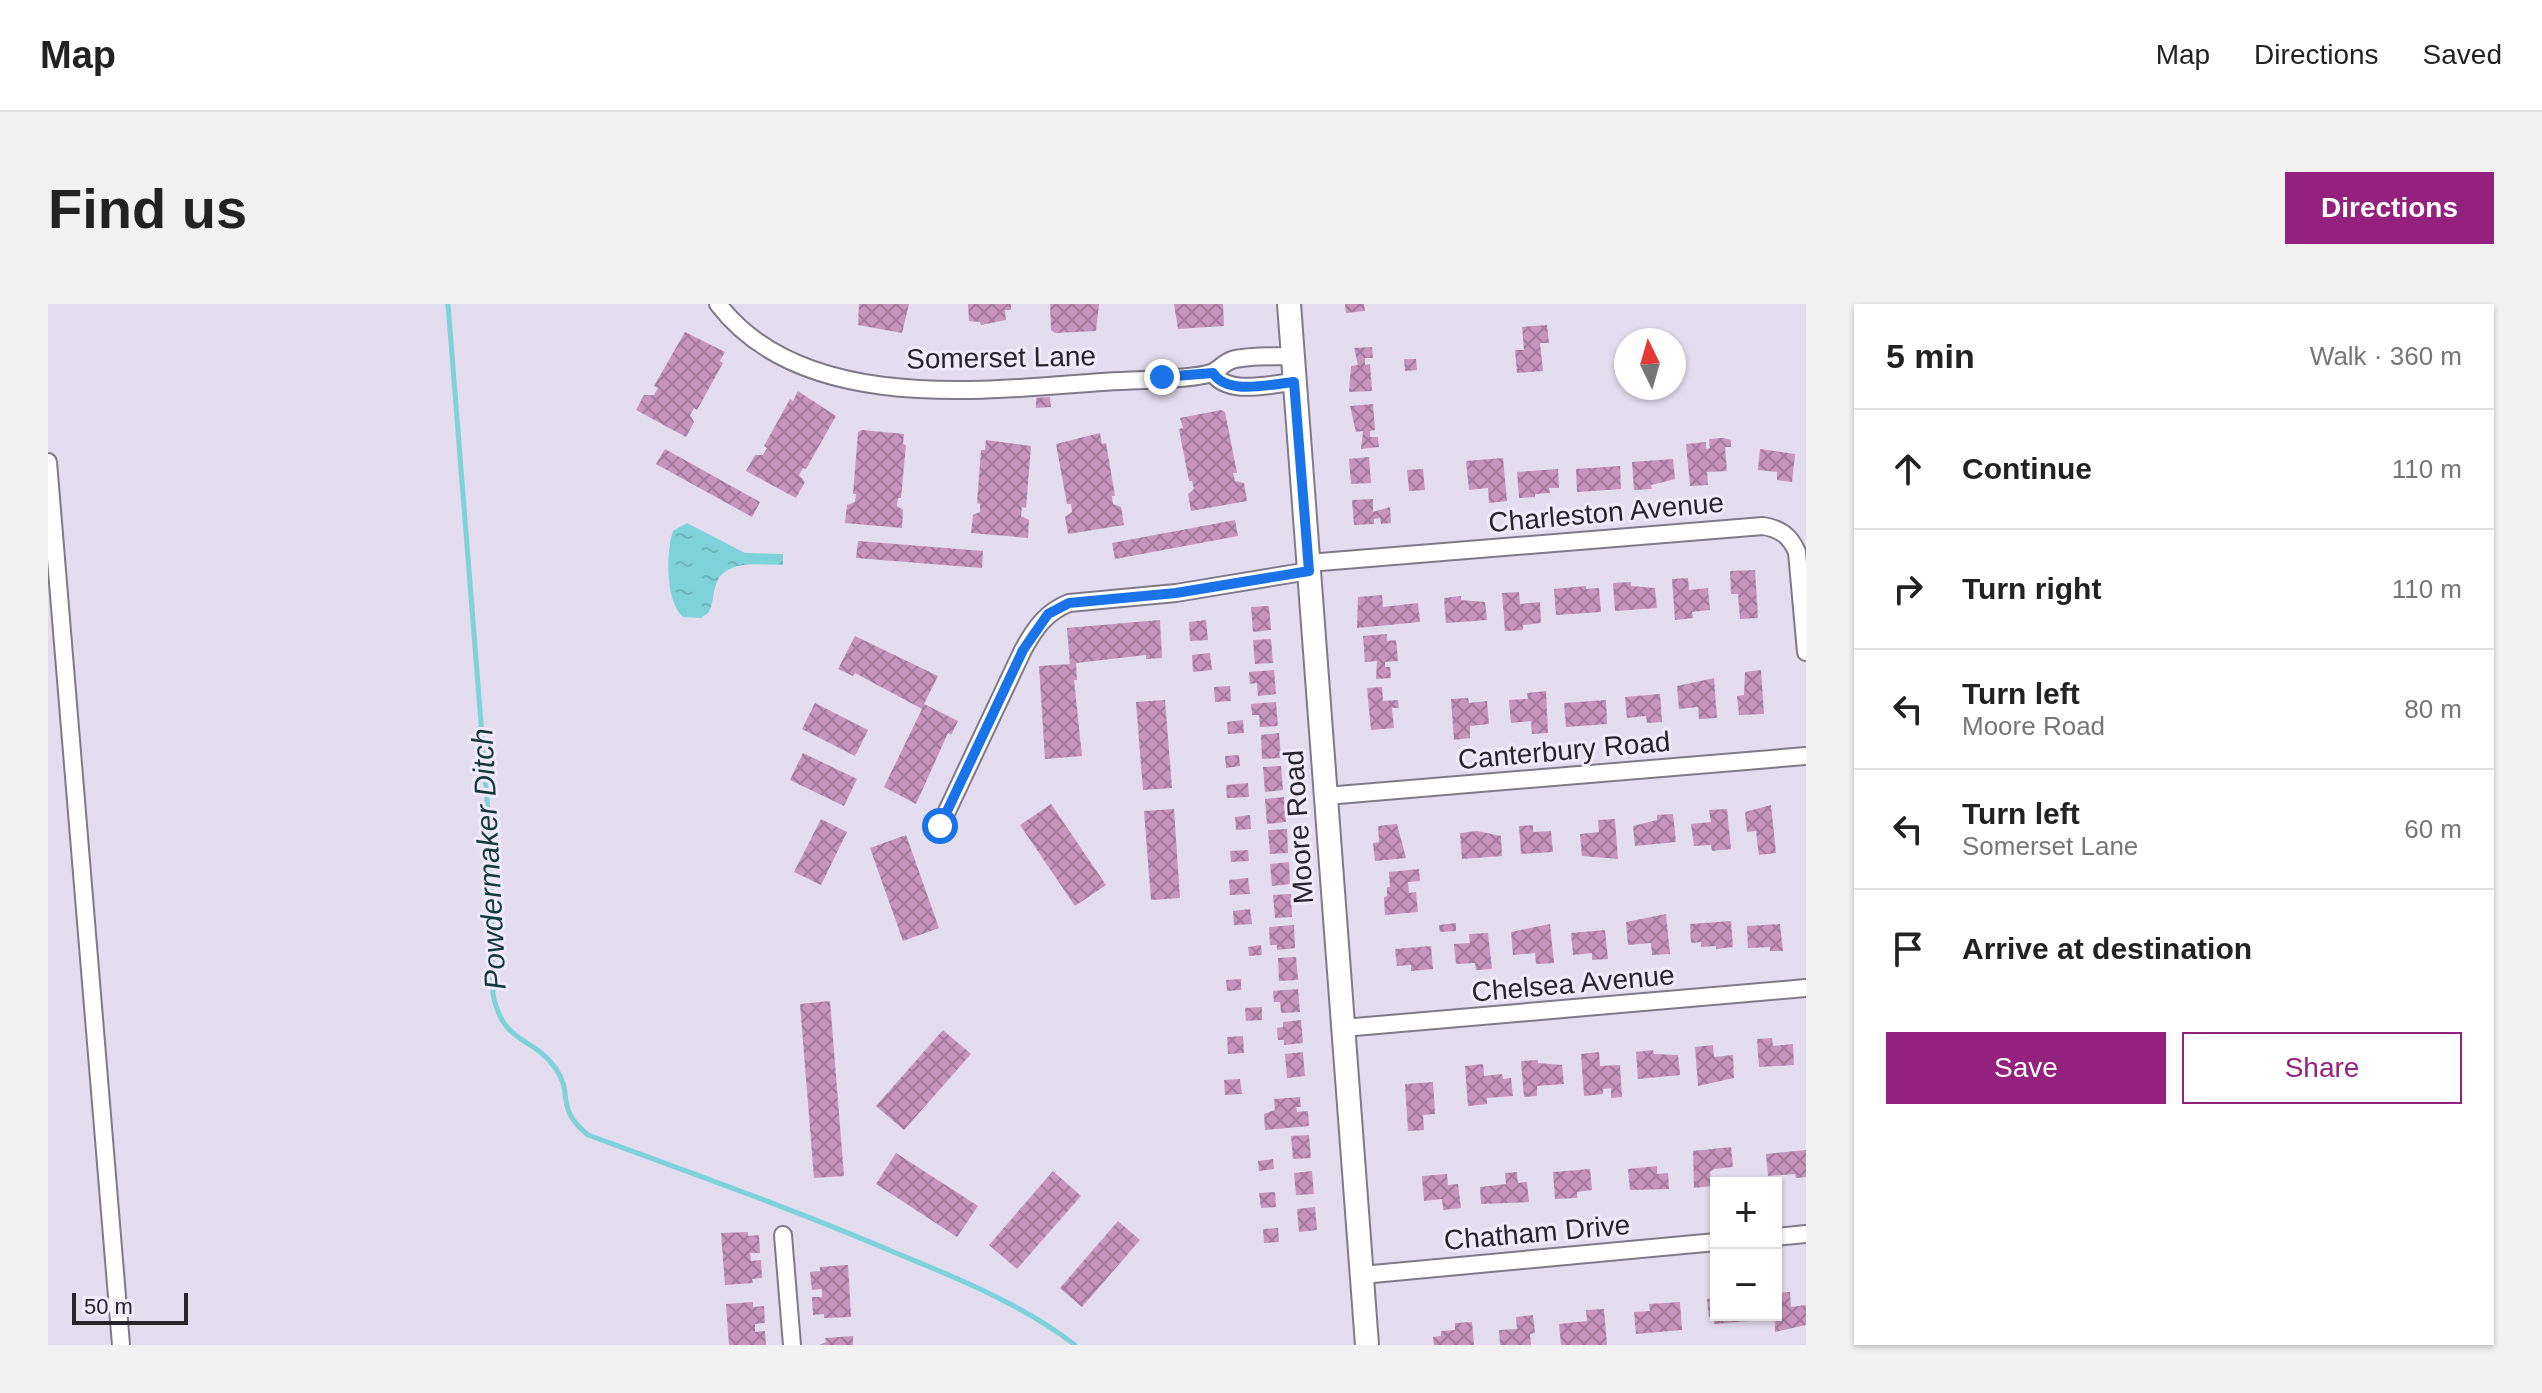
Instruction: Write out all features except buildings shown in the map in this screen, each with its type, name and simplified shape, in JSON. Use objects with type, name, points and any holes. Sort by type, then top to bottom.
[{"type":"street","name":"Somerset Lane","points":[[718,304],[753,340],[783,357],[827,375],[865,383],[971,390],[1213,373],[1232,360],[1292,356]]},
{"type":"street","name":"Moore Road","points":[[1289,304],[1367,1345]]},
{"type":"street","name":"Somerset Lane","points":[[1213,373],[1219,382],[1236,387],[1294,382]]},
{"type":"street","points":[[48,462],[121,1345]]},
{"type":"street","name":"Charleston Avenue","points":[[1308,567],[1763,526],[1775,528],[1792,541],[1797,552],[1806,652]]},
{"type":"street","points":[[940,826],[1035,627],[1057,608],[1087,600],[1176,593],[1308,567]]},
{"type":"street","name":"Canterbury Road","points":[[1326,796],[1806,756]]},
{"type":"street","name":"Chelsea Avenue","points":[[1343,1028],[1806,988]]},
{"type":"street","points":[[1782,1236],[1806,1234]]},
{"type":"street","points":[[783,1235],[792,1345]]},
{"type":"street","name":"Chatham Drive","points":[[1362,1275],[1710,1243]]},
{"type":"water","points":[[687,523],[745,553],[783,554],[783,565],[746,565],[729,570],[717,582],[708,613],[701,618],[683,617],[673,600],[668,563],[673,531]]},
{"type":"waterway","name":"Powdermaker Ditch","points":[[448,304],[490,837],[493,994],[504,1023],[556,1069],[564,1086],[571,1117],[588,1135],[782,1207],[942,1272],[1011,1304],[1075,1345]]},
{"type":"route","points":[[940,826],[1023,650],[1035,627],[1048,614],[1069,603],[1087,600],[1176,593],[1309,571],[1294,382],[1236,387],[1219,382],[1213,373],[1162,377]]}]
